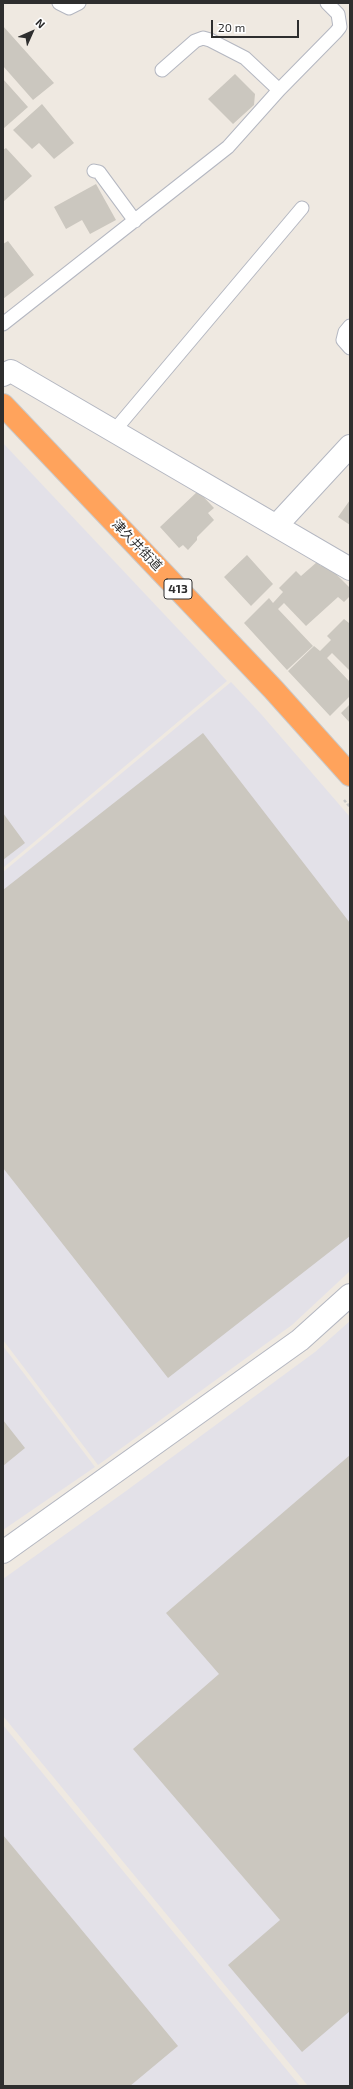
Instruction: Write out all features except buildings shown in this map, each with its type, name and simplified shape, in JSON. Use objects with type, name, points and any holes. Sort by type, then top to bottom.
[{"type":"highway","name":"津久井街道","points":[[3,405],[273,689],[350,776]]},
{"type":"street","points":[[3,375],[11,371],[350,569]]},
{"type":"street","points":[[276,525],[350,446]]},
{"type":"street","points":[[3,1552],[300,1340],[350,1295]]},
{"type":"lane","points":[[59,3],[68,8],[79,3]]},
{"type":"lane","points":[[3,324],[228,147],[279,90],[336,32],[340,26],[338,14],[327,3]]},
{"type":"lane","points":[[162,70],[194,41],[202,38],[210,40],[245,58],[279,90]]},
{"type":"lane","points":[[94,171],[99,172],[135,221]]},
{"type":"lane","points":[[114,431],[302,208]]},
{"type":"lane","points":[[350,326],[345,332],[343,340],[350,348]]},
{"type":"shaded area","points":[[3,443],[227,681],[3,868]]},
{"type":"shaded area","points":[[231,682],[261,714],[350,817],[350,1271],[292,1325],[98,1465],[3,1340],[3,872]]},
{"type":"shaded area","points":[[350,1321],[350,2086],[308,2086],[3,1716],[3,1579],[126,1491],[315,1352]]},
{"type":"shaded area","points":[[3,1346],[95,1467],[3,1530]]},
{"type":"shaded area","points":[[3,1725],[300,2086],[3,2086]]}]
